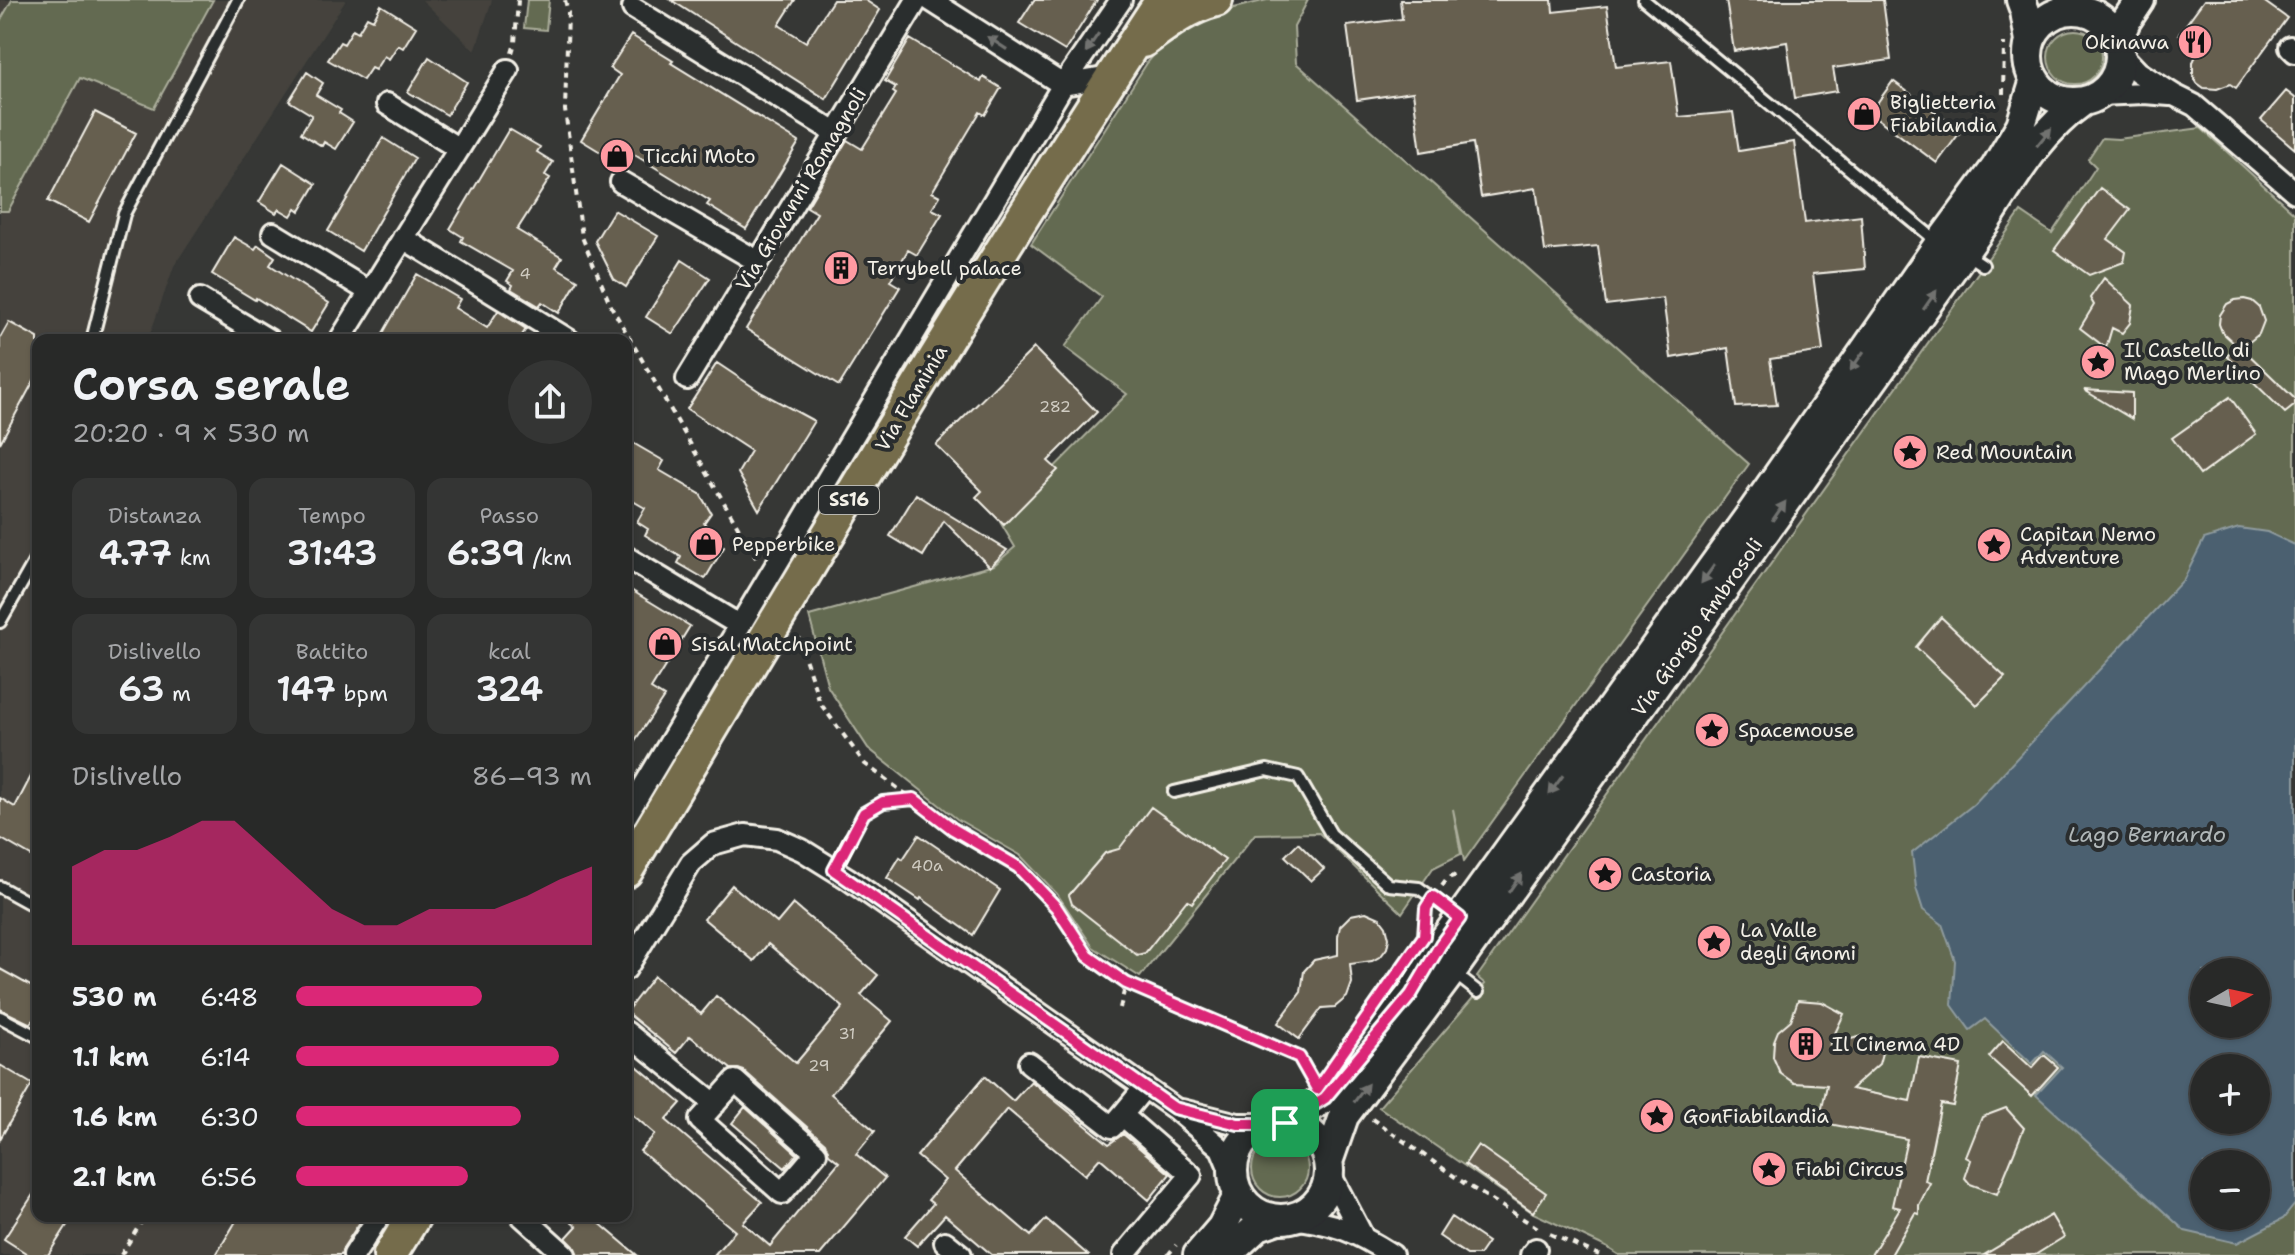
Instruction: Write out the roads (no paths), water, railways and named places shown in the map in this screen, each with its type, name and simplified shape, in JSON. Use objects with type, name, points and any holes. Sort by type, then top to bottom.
[{"type":"main road","name":"Via Flaminia","points":[[632,861],[923,377],[1162,0]]},
{"type":"main road","name":"Via Flaminia","points":[[1119,65],[1173,19],[1216,0]]},
{"type":"main road","points":[[2021,0],[2025,11],[2018,38],[2028,54],[2029,68],[2043,91],[2068,102],[2090,98],[2109,86],[2116,75],[2126,21],[2140,0]]},
{"type":"main road","points":[[2018,38],[2036,29],[2055,13],[2078,6],[2105,21],[2119,46]]},
{"type":"main road","name":"Via Giorgio Ambrosoli","points":[[1276,1124],[1325,1098],[1411,995],[1441,944],[1753,511],[1962,254],[2021,125],[2035,80]]},
{"type":"main road","name":"Via Giorgio Ambrosoli","points":[[1329,1167],[1344,1116],[1452,971],[2043,136],[2064,115],[2090,98]]},
{"type":"main road","points":[[1198,1255],[1222,1227],[1236,1185],[1234,1163],[1246,1138],[1256,1129],[1276,1124],[1304,1128],[1322,1146],[1329,1167],[1327,1185],[1314,1206],[1303,1213],[1258,1226],[1227,1255]]},
{"type":"main road","points":[[1236,1185],[1255,1211],[1284,1218]]},
{"type":"main road","points":[[390,1255],[410,1222]]},
{"type":"street","name":"Via Giovanni Romagnoli","points":[[687,379],[917,0]]},
{"type":"street","points":[[930,0],[1063,85],[1119,65]]},
{"type":"street","name":"Via Flaminia","points":[[632,806],[1063,85],[1121,0]]},
{"type":"street","points":[[633,8],[836,133]]},
{"type":"street","points":[[2119,46],[2138,72],[2194,105],[2295,192]]},
{"type":"street","points":[[344,334],[508,70]]},
{"type":"street","points":[[2090,98],[2144,93],[2174,95]]},
{"type":"street","points":[[387,104],[459,149]]},
{"type":"street","points":[[621,182],[757,261]]},
{"type":"street","points":[[273,233],[370,292]]},
{"type":"street","points":[[403,238],[559,334]]},
{"type":"street","points":[[200,299],[259,334]]},
{"type":"street","points":[[632,561],[739,625]]},
{"type":"street","points":[[632,959],[691,863],[713,844],[745,835],[777,839],[834,870],[1174,1108],[1221,1148],[1236,1185]]},
{"type":"street","points":[[632,1037],[715,1104]]},
{"type":"street","points":[[1029,1063],[1112,1127],[1145,1087]]},
{"type":"street","points":[[735,1081],[816,1153],[782,1193],[700,1120],[715,1104],[735,1081]]},
{"type":"street","points":[[1174,1108],[1238,1124],[1276,1124]]},
{"type":"street","points":[[1122,1115],[1191,1175],[1124,1255]]},
{"type":"street","points":[[1329,1167],[1362,1235]]},
{"type":"street","points":[[1284,1218],[1322,1221],[1362,1235],[1392,1255]]},
{"type":"street","points":[[354,1255],[375,1222]]},
{"type":"street","points":[[529,1222],[565,1255]]},
{"type":"lane","points":[[94,334],[124,214],[238,0]]},
{"type":"lane","points":[[1644,0],[1962,254]]},
{"type":"lane","points":[[0,622],[32,566]]},
{"type":"lane","points":[[1174,792],[1267,770],[1298,777],[1331,834],[1389,885],[1419,888],[1460,918]]},
{"type":"lane","points":[[834,870],[850,839]]},
{"type":"lane","points":[[0,887],[32,905]]},
{"type":"lane","points":[[1452,971],[1478,992]]},
{"type":"lane","points":[[0,1017],[32,1034]]},
{"type":"water","name":"Lago Bernardo","points":[[2239,528],[2267,532],[2295,545],[2295,1204],[2283,1219],[2270,1226],[2270,1150],[2190,1150],[2190,1230],[2262,1230],[2237,1243],[2185,1231],[2036,1095],[2062,1067],[2044,1051],[2032,1064],[1985,1019],[1970,1030],[1952,1005],[1955,961],[1942,924],[1923,910],[1916,888],[1912,853],[1974,804],[2184,579],[2204,539]]},
{"type":"place","name":"Okinawa","points":[[2195,42]]},
{"type":"place","name":"Biglietteria Fiabilandia","points":[[1864,114]]},
{"type":"place","name":"Ticchi Moto","points":[[617,156]]},
{"type":"place","name":"Terrybell palace","points":[[841,268]]},
{"type":"place","name":"Il Castello di Mago Merlino","points":[[2098,362]]},
{"type":"place","name":"Red Mountain","points":[[1910,452]]},
{"type":"place","name":"Pepperbike","points":[[706,544]]},
{"type":"place","name":"Capitan Nemo Adventure","points":[[1994,545]]},
{"type":"place","name":"Sisal Matchpoint","points":[[665,644]]},
{"type":"place","name":"Spacemouse","points":[[1712,730]]},
{"type":"place","name":"Castoria","points":[[1605,874]]},
{"type":"place","name":"La Valle degli Gnomi","points":[[1714,942]]},
{"type":"place","name":"Il Cinema 4D","points":[[1806,1044]]},
{"type":"place","name":"GonFiabilandia","points":[[1657,1116]]},
{"type":"place","name":"Fiabi Circus","points":[[1769,1169]]}]
